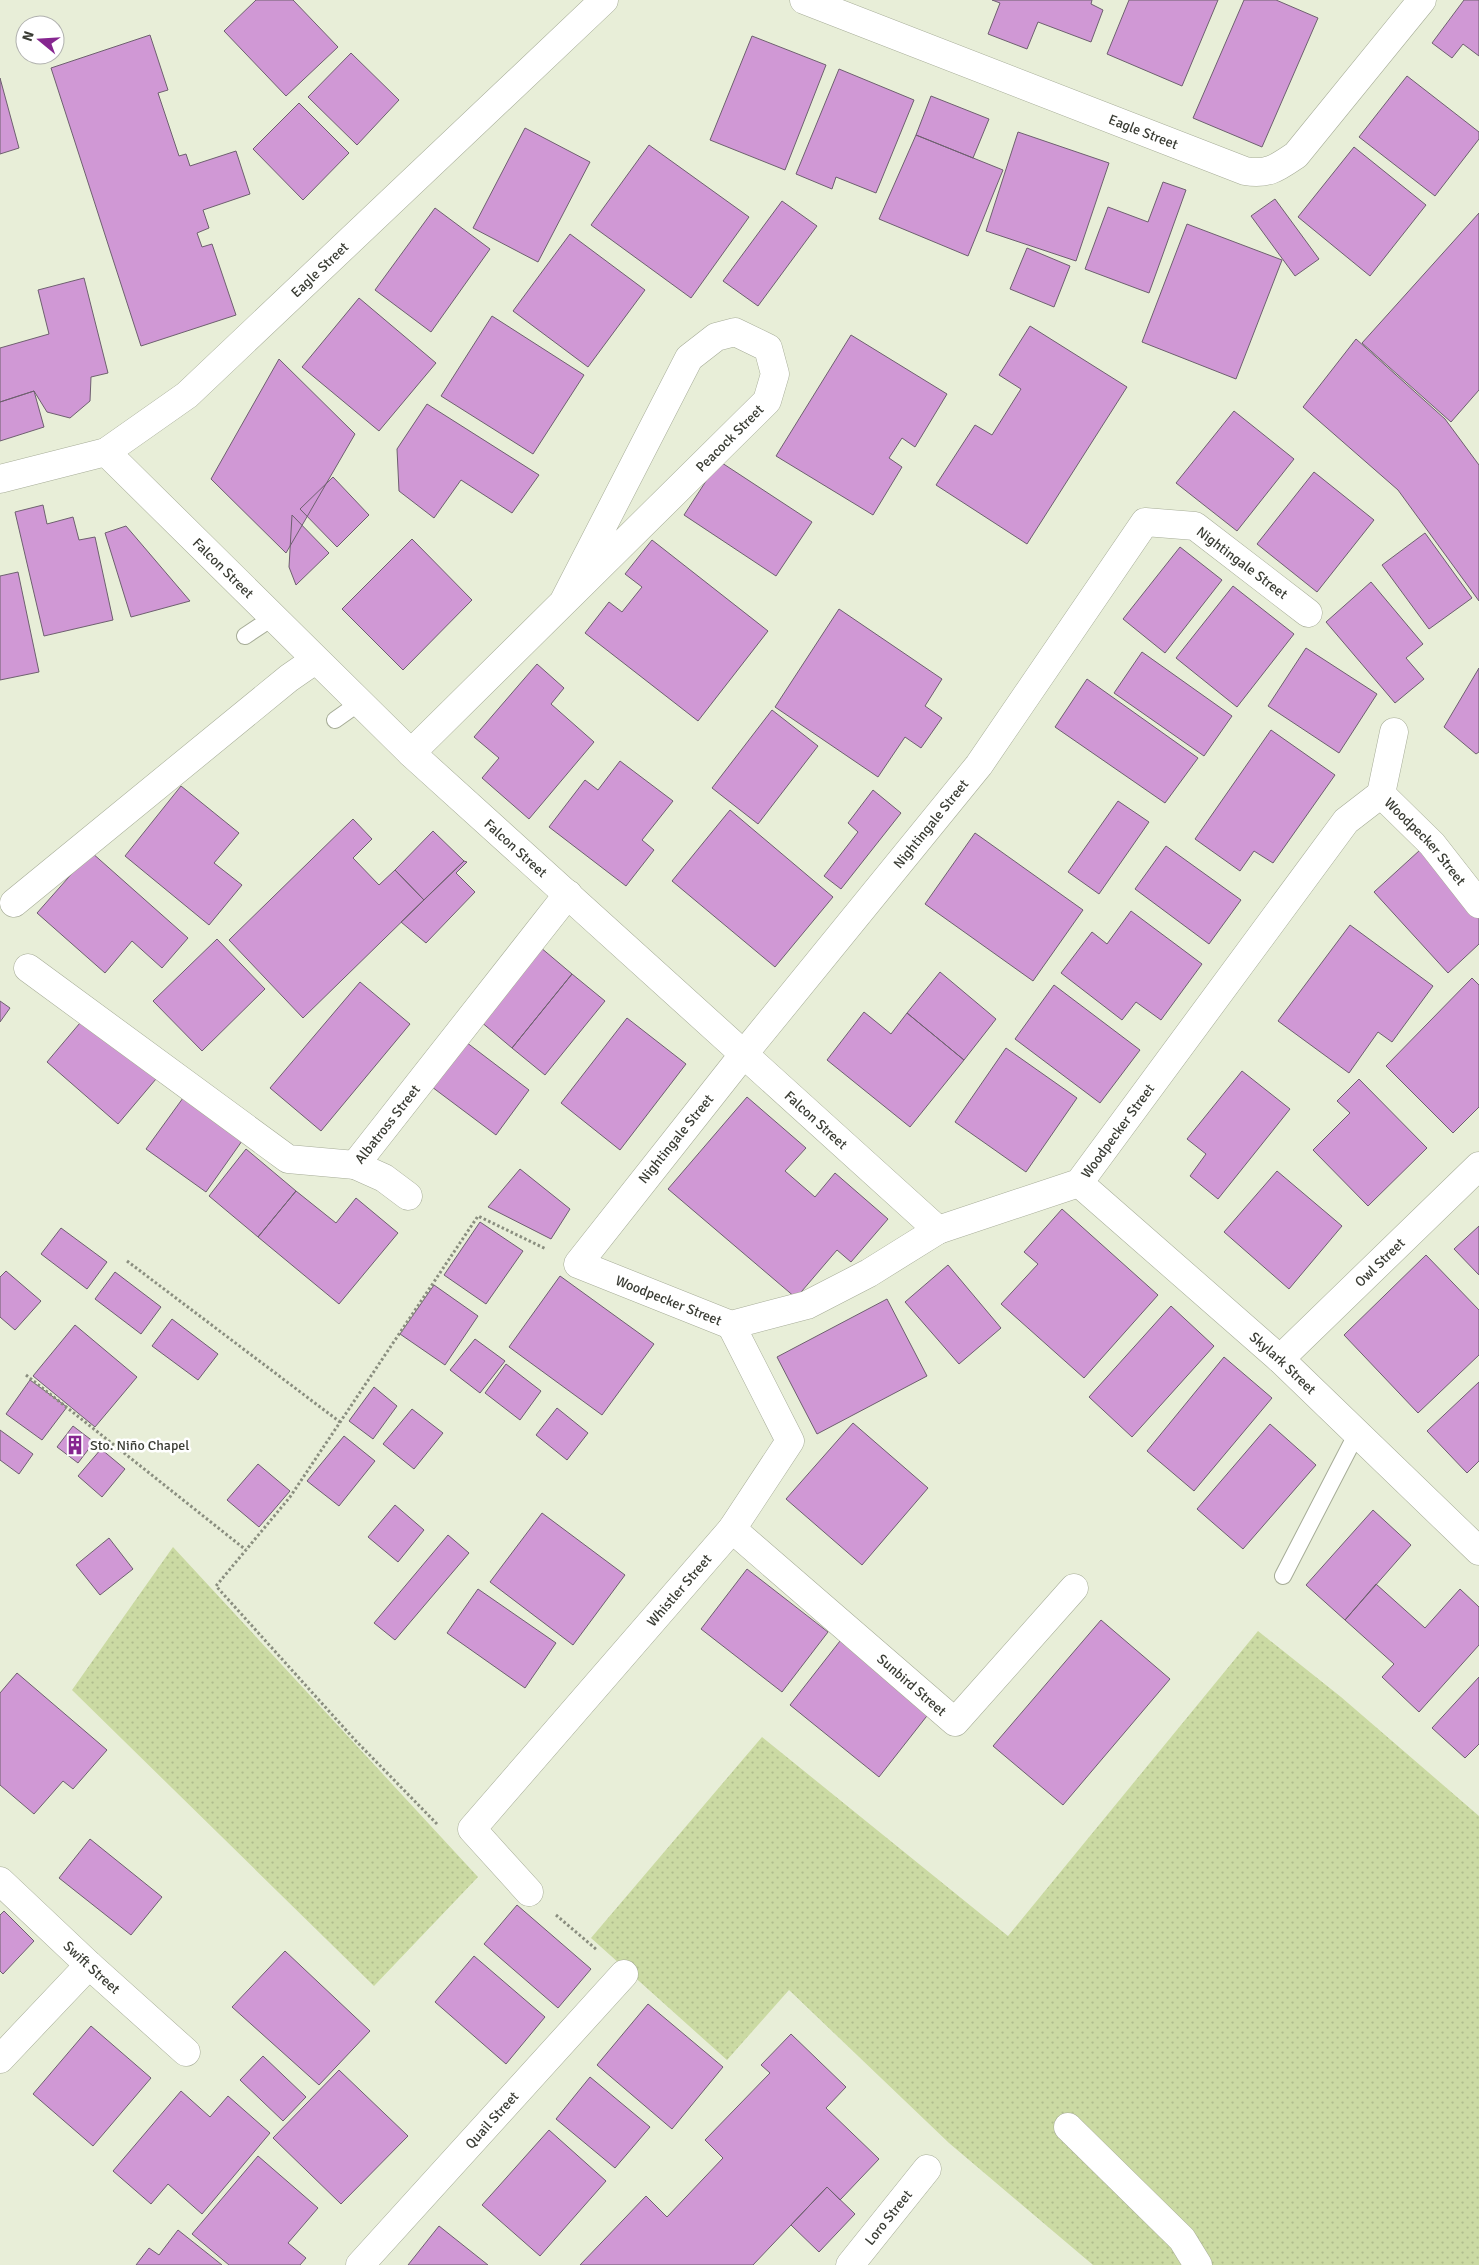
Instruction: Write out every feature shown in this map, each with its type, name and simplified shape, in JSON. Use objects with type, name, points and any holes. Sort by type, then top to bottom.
[{"type":"street","name":"Eagle Street","points":[[0,479],[106,452],[187,395],[604,0]]},
{"type":"street","name":"Eagle Street","points":[[804,0],[1245,171],[1260,174],[1276,168],[1296,156],[1422,0]]},
{"type":"street","name":"Peacock Street","points":[[411,753],[767,401],[775,374],[768,348],[734,332],[716,337],[689,358],[564,601]]},
{"type":"street","name":"Falcon Street","points":[[106,452],[272,618],[411,753],[938,1230]]},
{"type":"street","name":"Nightingale Street","points":[[578,1264],[743,1055],[979,765],[1145,522],[1195,526],[1308,613]]},
{"type":"street","points":[[14,904],[290,678],[315,660]]},
{"type":"street","points":[[1381,794],[1394,732]]},
{"type":"street","name":"Woodpecker Street","points":[[578,1264],[731,1325],[807,1305],[869,1273],[938,1230],[1079,1183],[1346,821],[1381,794],[1432,844],[1479,904]]},
{"type":"street","name":"Albatross Street","points":[[28,968],[288,1159],[355,1166],[568,894]]},
{"type":"street","points":[[355,1166],[384,1178],[408,1196]]},
{"type":"street","name":"Owl Street","points":[[1280,1359],[1479,1166]]},
{"type":"street","name":"Skylark Street","points":[[1079,1183],[1280,1359],[1479,1551]]},
{"type":"street","name":"Whistler Street","points":[[529,1892],[472,1829],[732,1529],[790,1442],[731,1325]]},
{"type":"street","name":"Sunbird Street","points":[[732,1529],[955,1722],[1074,1588]]},
{"type":"street","name":"Swift Street","points":[[0,1882],[186,2052]]},
{"type":"street","points":[[0,2059],[89,1965]]},
{"type":"street","name":"Quail Street","points":[[360,2265],[624,1974]]},
{"type":"street","points":[[1068,2127],[1182,2238],[1198,2265]]},
{"type":"street","name":"Loro Street","points":[[850,2265],[927,2169]]},
{"type":"lane","points":[[245,636],[272,618]]},
{"type":"lane","points":[[335,720],[359,703]]},
{"type":"lane","points":[[1283,1576],[1357,1433]]},
{"type":"path","points":[[441,1828],[355,1740],[216,1586],[290,1497],[478,1216],[578,1264]]},
{"type":"path","points":[[127,1261],[340,1422]]},
{"type":"path","points":[[26,1375],[246,1550]]},
{"type":"path","points":[[529,1892],[624,1974]]},
{"type":"green space","points":[[173,1547],[478,1877],[374,1986],[72,1690]]},
{"type":"green space","points":[[1258,1631],[1341,1697],[1479,1816],[1479,2265],[1093,2265],[949,2143],[789,1990],[727,2060],[591,1938],[762,1737],[1008,1936]]},
{"type":"building","points":[[256,0],[293,0],[338,47],[286,96],[224,31]]},
{"type":"building","points":[[992,0],[1092,0],[1091,4],[1103,10],[1091,42],[1038,22],[1027,49],[988,34],[1000,3]]},
{"type":"building","points":[[1129,0],[1218,0],[1182,86],[1107,54]]},
{"type":"building","points":[[1244,0],[1276,0],[1318,18],[1262,147],[1193,118]]},
{"type":"building","points":[[1464,0],[1479,0],[1479,56],[1463,44],[1452,58],[1432,43]]},
{"type":"building","points":[[150,35],[168,90],[158,93],[179,156],[186,154],[190,166],[236,151],[250,194],[203,210],[209,228],[197,233],[202,247],[212,244],[236,315],[141,346],[51,68],[65,65],[65,63]]},
{"type":"building","points":[[752,36],[826,65],[785,170],[710,140]]},
{"type":"building","points":[[351,53],[399,100],[357,145],[308,97]]},
{"type":"building","points":[[839,69],[914,100],[876,193],[836,177],[832,189],[796,174]]},
{"type":"building","points":[[1407,76],[1479,132],[1479,139],[1435,196],[1359,137]]},
{"type":"building","points":[[0,78],[19,148],[0,154]]},
{"type":"building","points":[[931,96],[989,119],[973,158],[916,135]]},
{"type":"building","points":[[299,103],[349,153],[303,200],[253,149]]},
{"type":"building","points":[[525,128],[590,162],[538,262],[473,228]]},
{"type":"building","points":[[1018,132],[1109,163],[1076,261],[986,231]]},
{"type":"building","points":[[916,135],[1003,170],[968,256],[879,219]]},
{"type":"building","points":[[649,145],[749,217],[691,298],[591,225]]},
{"type":"building","points":[[1354,147],[1426,205],[1370,276],[1298,217]]},
{"type":"building","points":[[1163,182],[1186,190],[1149,293],[1085,269],[1108,207],[1148,222]]},
{"type":"building","points":[[1275,199],[1319,259],[1295,276],[1251,216]]},
{"type":"building","points":[[782,201],[817,226],[758,306],[723,281]]},
{"type":"building","points":[[435,208],[490,249],[431,332],[375,290]]},
{"type":"building","points":[[1479,213],[1479,390],[1451,422],[1362,343]]},
{"type":"building","points":[[1187,224],[1282,260],[1236,379],[1142,342]]},
{"type":"building","points":[[570,234],[645,290],[588,367],[513,311]]},
{"type":"building","points":[[1027,248],[1070,266],[1054,307],[1010,289]]},
{"type":"building","points":[[84,278],[108,373],[91,377],[90,401],[70,418],[47,412],[34,391],[0,402],[0,348],[49,334],[38,290]]},
{"type":"building","points":[[359,298],[436,363],[379,431],[302,367]]},
{"type":"building","points":[[492,316],[584,375],[533,454],[441,396]]},
{"type":"building","points":[[1030,326],[1127,387],[1027,544],[936,485],[975,425],[992,435],[1021,389],[999,375]]},
{"type":"building","points":[[851,335],[947,394],[915,447],[902,438],[889,458],[902,467],[873,515],[776,456]]},
{"type":"building","points":[[1356,339],[1445,419],[1479,465],[1479,601],[1398,490],[1303,407]]},
{"type":"building","points":[[279,359],[355,434],[286,553],[211,479]]},
{"type":"building","points":[[34,391],[44,427],[0,441],[0,402]]},
{"type":"building","points":[[427,404],[539,475],[512,513],[461,480],[434,518],[399,491],[397,449]]},
{"type":"building","points":[[1234,411],[1294,459],[1237,531],[1176,483]]},
{"type":"building","points":[[719,461],[812,522],[776,576],[684,515]]},
{"type":"building","points":[[1314,472],[1374,520],[1317,592],[1257,544]]},
{"type":"building","points":[[333,477],[369,515],[337,547],[300,509]]},
{"type":"building","points":[[43,505],[47,524],[73,517],[79,540],[95,537],[113,620],[44,636],[15,512]]},
{"type":"building","points":[[292,515],[329,553],[296,585],[289,567]]},
{"type":"building","points":[[126,526],[190,601],[131,617],[105,533]]},
{"type":"building","points":[[1425,533],[1472,598],[1429,629],[1382,565]]},
{"type":"building","points":[[412,539],[472,600],[403,670],[342,609]]},
{"type":"building","points":[[652,540],[768,631],[698,721],[585,633],[609,602],[622,612],[642,587],[625,574]]},
{"type":"building","points":[[1180,547],[1222,580],[1165,653],[1123,619]]},
{"type":"building","points":[[18,572],[39,672],[0,680],[0,576]]},
{"type":"building","points":[[1371,582],[1423,644],[1406,658],[1424,679],[1395,703],[1326,622]]},
{"type":"building","points":[[1233,586],[1294,634],[1237,707],[1176,658]]},
{"type":"building","points":[[839,609],[942,679],[925,706],[942,718],[921,748],[905,737],[878,777],[775,707]]},
{"type":"building","points":[[1306,648],[1377,694],[1339,753],[1268,706]]},
{"type":"building","points":[[1142,652],[1232,716],[1204,756],[1114,693]]},
{"type":"building","points":[[537,664],[564,688],[551,704],[594,742],[529,819],[482,778],[499,758],[474,737]]},
{"type":"building","points":[[1479,668],[1479,752],[1476,754],[1444,727]]},
{"type":"building","points":[[1087,679],[1198,758],[1165,803],[1055,727]]},
{"type":"building","points":[[772,710],[818,746],[758,824],[712,788]]},
{"type":"building","points":[[1271,730],[1335,775],[1273,863],[1254,851],[1240,871],[1195,839]]},
{"type":"building","points":[[620,761],[673,801],[642,840],[654,850],[626,886],[549,827],[585,780],[598,790]]},
{"type":"building","points":[[181,786],[239,833],[214,863],[242,885],[209,925],[125,856]]},
{"type":"building","points":[[873,790],[901,813],[841,889],[824,876],[858,832],[848,823]]},
{"type":"building","points":[[1118,801],[1149,822],[1099,894],[1068,872]]},
{"type":"building","points":[[730,810],[833,897],[775,967],[672,881]]},
{"type":"building","points":[[353,819],[372,839],[353,858],[379,885],[395,870],[424,900],[303,1018],[229,940]]},
{"type":"building","points":[[433,831],[464,861],[424,900],[395,870]]},
{"type":"building","points":[[975,833],[1083,910],[1033,981],[925,904]]},
{"type":"building","points":[[1166,846],[1241,900],[1209,944],[1135,889]]},
{"type":"building","points":[[1420,850],[1479,915],[1479,944],[1448,973],[1374,892]]},
{"type":"building","points":[[91,852],[188,938],[162,968],[132,941],[105,973],[37,913]]},
{"type":"building","points":[[464,861],[467,862],[456,873],[475,892],[426,943],[401,922]]},
{"type":"building","points":[[1131,911],[1202,964],[1161,1020],[1136,1002],[1122,1020],[1061,973],[1092,932],[1107,944]]},
{"type":"building","points":[[1350,925],[1433,986],[1392,1042],[1378,1032],[1349,1073],[1278,1021]]},
{"type":"building","points":[[217,939],[265,989],[202,1051],[153,1001]]},
{"type":"building","points":[[540,947],[572,974],[512,1048],[480,1021]]},
{"type":"building","points":[[940,972],[996,1019],[964,1060],[907,1013]]},
{"type":"building","points":[[572,974],[605,1001],[545,1075],[512,1048]]},
{"type":"building","points":[[1472,978],[1479,985],[1479,1107],[1453,1133],[1386,1066]]},
{"type":"building","points":[[360,982],[410,1024],[321,1131],[270,1088]]},
{"type":"building","points":[[1054,985],[1140,1050],[1100,1103],[1015,1039]]},
{"type":"building","points":[[0,1001],[10,1008],[0,1022]]},
{"type":"building","points":[[864,1012],[891,1034],[907,1013],[964,1060],[910,1127],[827,1060]]},
{"type":"building","points":[[85,1017],[156,1079],[118,1124],[47,1062]]},
{"type":"building","points":[[627,1018],[686,1064],[620,1150],[561,1103]]},
{"type":"building","points":[[462,1039],[529,1090],[496,1135],[428,1084]]},
{"type":"building","points":[[1006,1048],[1077,1098],[1026,1172],[955,1122]]},
{"type":"building","points":[[1242,1071],[1290,1109],[1218,1199],[1190,1176],[1206,1154],[1187,1139]]},
{"type":"building","points":[[1359,1079],[1427,1148],[1368,1206],[1313,1150],[1350,1113],[1337,1101]]},
{"type":"building","points":[[747,1097],[806,1148],[785,1171],[815,1197],[835,1173],[888,1219],[851,1262],[837,1250],[796,1298],[668,1189]]},
{"type":"building","points":[[183,1098],[242,1141],[206,1192],[146,1149]]},
{"type":"building","points":[[246,1149],[296,1191],[258,1237],[209,1196]]},
{"type":"building","points":[[520,1169],[570,1209],[551,1239],[488,1207]]},
{"type":"building","points":[[1277,1171],[1342,1226],[1289,1289],[1224,1232]]},
{"type":"building","points":[[296,1191],[336,1223],[356,1198],[398,1233],[339,1304],[258,1237]]},
{"type":"building","points":[[1062,1209],[1158,1295],[1084,1378],[1001,1304],[1038,1264],[1024,1252]]},
{"type":"building","points":[[480,1222],[523,1251],[486,1304],[444,1275]]},
{"type":"building","points":[[1479,1226],[1479,1275],[1454,1249]]},
{"type":"building","points":[[61,1228],[107,1262],[87,1289],[41,1254]]},
{"type":"building","points":[[1426,1255],[1479,1310],[1479,1355],[1418,1413],[1344,1335]]},
{"type":"building","points":[[948,1265],[1001,1328],[959,1364],[905,1302]]},
{"type":"building","points":[[6,1271],[41,1301],[15,1330],[0,1317],[0,1277]]},
{"type":"building","points":[[115,1272],[161,1307],[141,1334],[95,1299]]},
{"type":"building","points":[[560,1276],[654,1344],[602,1415],[509,1347]]},
{"type":"building","points":[[434,1285],[478,1316],[445,1365],[400,1334]]},
{"type":"building","points":[[887,1299],[927,1376],[817,1434],[777,1357]]},
{"type":"building","points":[[1171,1306],[1214,1346],[1132,1437],[1089,1397]]},
{"type":"building","points":[[172,1319],[218,1354],[198,1380],[152,1346]]},
{"type":"building","points":[[75,1325],[137,1377],[95,1427],[33,1376]]},
{"type":"building","points":[[475,1339],[505,1361],[480,1393],[450,1370]]},
{"type":"building","points":[[1224,1357],[1272,1398],[1194,1491],[1147,1451]]},
{"type":"building","points":[[506,1364],[541,1391],[520,1420],[485,1393]]},
{"type":"building","points":[[30,1380],[67,1407],[42,1440],[6,1414]]},
{"type":"building","points":[[1479,1382],[1479,1461],[1467,1473],[1427,1431]]},
{"type":"building","points":[[374,1387],[397,1406],[373,1439],[349,1421]]},
{"type":"building","points":[[557,1408],[588,1433],[567,1460],[536,1435]]},
{"type":"building","points":[[412,1409],[443,1433],[414,1469],[383,1444]]},
{"type":"building","points":[[853,1423],[928,1488],[862,1565],[786,1499]]},
{"type":"building","points":[[1270,1424],[1316,1465],[1243,1549],[1197,1509]]},
{"type":"building","name":"Sto. Niño Chapel","points":[[73,1426],[94,1442],[78,1463],[57,1447]]},
{"type":"building","points":[[0,1430],[33,1454],[19,1474],[0,1460]]},
{"type":"building","points":[[344,1436],[375,1461],[339,1506],[307,1481]]},
{"type":"building","points":[[101,1449],[125,1469],[102,1497],[78,1476]]},
{"type":"building","points":[[258,1464],[290,1491],[259,1527],[227,1500]]},
{"type":"building","points":[[395,1505],[424,1530],[398,1562],[368,1537]]},
{"type":"building","points":[[1373,1510],[1411,1545],[1345,1620],[1306,1585]]},
{"type":"building","points":[[542,1513],[625,1575],[573,1645],[490,1582]]},
{"type":"building","points":[[448,1535],[469,1553],[395,1640],[374,1623]]},
{"type":"building","points":[[109,1538],[133,1569],[100,1595],[76,1565]]},
{"type":"building","points":[[747,1569],[828,1632],[782,1692],[701,1629]]},
{"type":"building","points":[[1376,1584],[1425,1628],[1460,1589],[1479,1607],[1479,1645],[1419,1712],[1382,1677],[1394,1664],[1345,1620]]},
{"type":"building","points":[[478,1589],[556,1643],[525,1688],[447,1633]]},
{"type":"building","points":[[1101,1620],[1170,1679],[1063,1805],[993,1746]]},
{"type":"building","points":[[840,1641],[930,1712],[879,1777],[790,1705]]},
{"type":"building","points":[[17,1673],[107,1750],[73,1789],[63,1781],[34,1814],[0,1785],[0,1693]]},
{"type":"building","points":[[1479,1677],[1479,1744],[1465,1758],[1432,1728]]},
{"type":"building","points":[[90,1839],[162,1897],[131,1935],[59,1878]]},
{"type":"building","points":[[517,1905],[591,1969],[558,2008],[484,1944]]},
{"type":"building","points":[[4,1911],[34,1941],[3,1974],[0,1971],[0,1915]]},
{"type":"building","points":[[285,1951],[370,2031],[319,2085],[232,2007]]},
{"type":"building","points":[[474,1956],[545,2017],[506,2064],[435,2002]]},
{"type":"building","points":[[648,2004],[723,2067],[672,2129],[597,2065]]},
{"type":"building","points":[[91,2026],[151,2078],[93,2146],[33,2094]]},
{"type":"building","points":[[791,2034],[846,2087],[826,2108],[879,2159],[840,2200],[827,2187],[753,2265],[580,2265],[646,2196],[667,2217],[723,2158],[705,2140],[770,2073],[761,2065]]},
{"type":"building","points":[[263,2056],[306,2097],[283,2121],[240,2080]]},
{"type":"building","points":[[339,2070],[408,2136],[341,2204],[273,2138]]},
{"type":"building","points":[[590,2077],[650,2127],[615,2168],[556,2119]]},
{"type":"building","points":[[181,2091],[210,2117],[228,2096],[270,2133],[202,2214],[168,2184],[151,2204],[113,2171]]},
{"type":"building","points":[[549,2130],[606,2181],[540,2256],[482,2205]]},
{"type":"building","points":[[258,2156],[318,2208],[288,2243],[306,2258],[300,2265],[229,2265],[192,2234]]},
{"type":"building","points":[[827,2187],[855,2214],[819,2252],[791,2225]]},
{"type":"building","points":[[439,2226],[488,2265],[408,2265]]},
{"type":"building","points":[[178,2230],[222,2265],[136,2265],[149,2248],[159,2255]]},
{"type":"place","name":"Sto. Niño Chapel","points":[[75,1445]]}]
